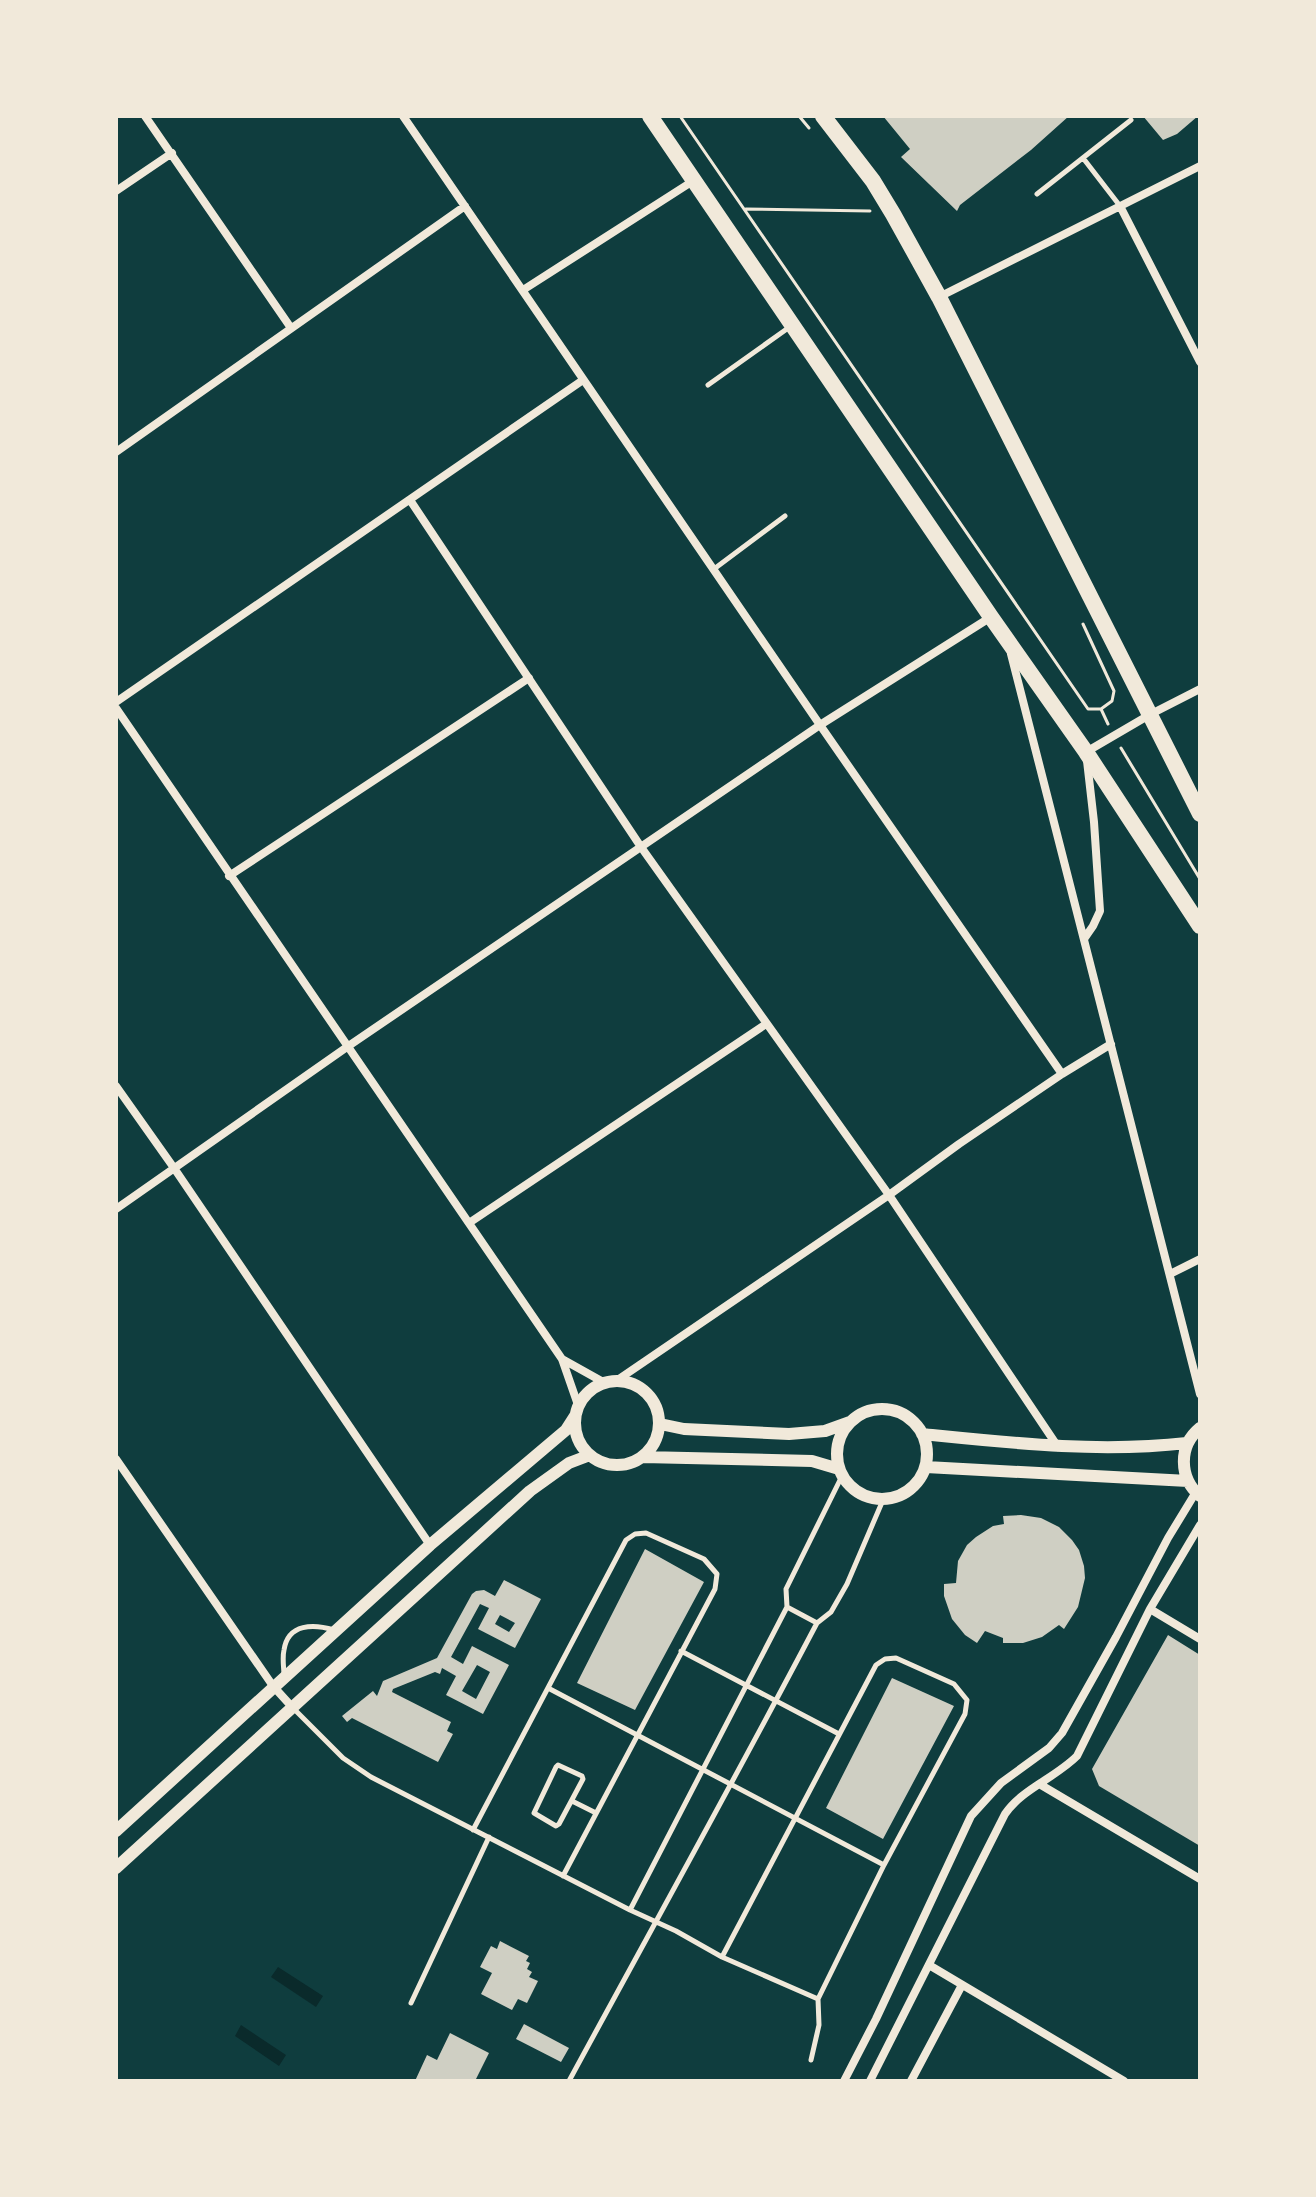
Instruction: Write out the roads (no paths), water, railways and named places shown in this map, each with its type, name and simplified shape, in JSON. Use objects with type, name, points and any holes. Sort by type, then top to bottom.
[{"type":"main road","points":[[650,116],[1086,752],[1200,926]]},
{"type":"main road","points":[[823,116],[889,207],[939,297],[1200,814]]},
{"type":"street","points":[[145,116],[291,328]]},
{"type":"street","points":[[403,116],[1062,1074]]},
{"type":"street","points":[[116,191],[172,153]]},
{"type":"street","points":[[939,297],[1200,166]]},
{"type":"street","points":[[523,290],[693,181]]},
{"type":"street","points":[[116,452],[465,206]]},
{"type":"street","points":[[1120,206],[1200,362]]},
{"type":"street","points":[[116,702],[583,380]]},
{"type":"street","points":[[410,500],[641,847],[889,1195],[1058,1447]]},
{"type":"street","points":[[116,1209],[347,1047],[820,725],[991,617]]},
{"type":"street","points":[[1006,638],[1200,1394]]},
{"type":"street","points":[[229,876],[529,678]]},
{"type":"street","points":[[1084,939],[1100,911],[1086,752],[1200,689]]},
{"type":"street","points":[[116,708],[562,1359],[577,1410],[578,1437],[590,1455],[600,1461],[622,1465],[643,1457],[652,1448],[660,1424],[657,1408],[644,1391],[631,1383],[610,1382],[562,1359]]},
{"type":"street","points":[[469,1223],[766,1024]]},
{"type":"street","points":[[116,1831],[430,1545],[566,1430],[588,1392],[610,1382],[889,1195],[1062,1074],[1111,1044]]},
{"type":"street","points":[[116,1086],[430,1545]]},
{"type":"street","points":[[1170,1274],[1200,1259]]},
{"type":"street","points":[[660,1424],[684,1429],[789,1434],[825,1431],[868,1411],[889,1410],[909,1418],[922,1434],[927,1450],[926,1467],[920,1480],[897,1497],[883,1500],[860,1494],[841,1473],[837,1449],[843,1430],[850,1422]]},
{"type":"street","points":[[1195,1490],[1184,1469],[1184,1456],[1187,1443],[1200,1428]]},
{"type":"street","points":[[922,1434],[1058,1447],[1145,1448],[1187,1443]]},
{"type":"street","points":[[116,1868],[530,1491],[569,1463],[590,1455]]},
{"type":"street","points":[[643,1457],[812,1461],[841,1473]]},
{"type":"street","points":[[116,1459],[273,1686],[293,1708]]},
{"type":"street","points":[[926,1467],[1195,1490]]},
{"type":"street","points":[[844,2081],[971,1816],[1001,1783],[1049,1748],[1062,1733],[1195,1490]]},
{"type":"street","points":[[870,2081],[1005,1814],[1013,1803],[1065,1768],[1077,1756],[1150,1609],[1200,1525]]},
{"type":"street","points":[[1150,1609],[1200,1639]]},
{"type":"street","points":[[1041,1785],[1200,1879]]},
{"type":"street","points":[[929,1965],[1124,2081]]},
{"type":"street","points":[[911,2081],[962,1985]]},
{"type":"lane","points":[[1037,194],[1131,120]]},
{"type":"lane","points":[[1083,158],[1120,206]]},
{"type":"lane","points":[[708,385],[791,325]]},
{"type":"lane","points":[[714,569],[785,516]]},
{"type":"lane","points":[[630,1910],[787,1607],[786,1589],[841,1473]]},
{"type":"lane","points":[[569,2081],[817,1623],[831,1612],[847,1584],[883,1500]]},
{"type":"lane","points":[[473,1830],[622,1545],[635,1534],[646,1533],[704,1559],[717,1574],[715,1589],[563,1876]]},
{"type":"lane","points":[[787,1607],[817,1623]]},
{"type":"lane","points":[[284,1676],[284,1649],[290,1635],[303,1626],[335,1630]]},
{"type":"lane","points":[[681,1651],[839,1734]]},
{"type":"lane","points":[[722,1957],[872,1670],[880,1661],[896,1658],[954,1684],[967,1700],[965,1714],[884,1865],[818,1999],[819,2025],[811,2060]]},
{"type":"lane","points":[[548,1688],[884,1865]]},
{"type":"lane","points":[[293,1708],[359,1771],[722,1957],[818,1999]]},
{"type":"lane","points":[[558,1765],[583,1778],[572,1801],[556,1826],[534,1813],[558,1765]]},
{"type":"lane","points":[[572,1801],[596,1813]]},
{"type":"lane","points":[[411,2003],[489,1837]]},
{"type":"water","points":[[278,1967],[323,1996],[316,2007],[271,1977]]},
{"type":"water","points":[[241,2025],[286,2055],[279,2066],[235,2036]]}]
